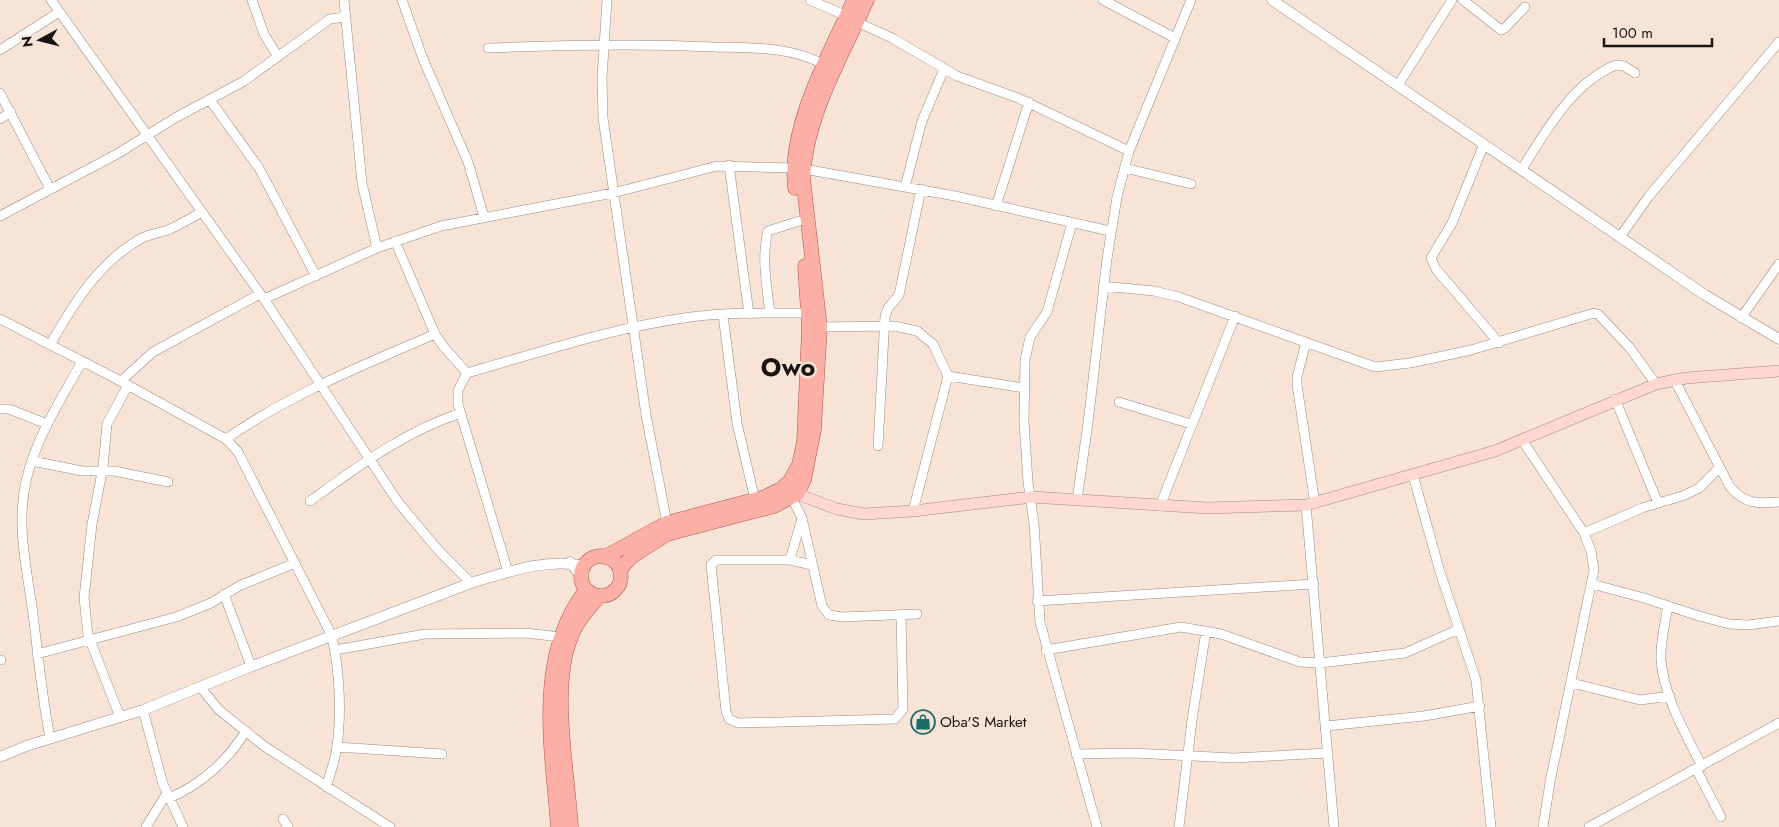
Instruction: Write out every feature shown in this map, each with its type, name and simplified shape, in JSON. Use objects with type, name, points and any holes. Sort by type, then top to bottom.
[{"type":"main road","points":[[605,557],[667,523],[755,500],[781,489],[790,481],[799,465],[804,442],[814,345],[820,327],[806,209],[799,169],[852,19],[854,0]]},
{"type":"main road","points":[[620,570],[632,557],[667,534],[774,506],[795,496],[807,470],[814,429],[814,345],[799,221],[799,135],[825,65],[852,19],[867,0]]},
{"type":"main road","points":[[795,496],[851,512],[879,514],[1032,497],[1160,506],[1248,508],[1311,504],[1495,451],[1656,384],[1674,379],[1779,371]]},
{"type":"main road","points":[[558,827],[550,696],[552,673],[560,637],[569,614],[586,590],[582,571],[595,557],[605,557],[614,561],[620,570],[621,580],[617,589],[609,595],[599,596],[586,590]]},
{"type":"main road","points":[[571,827],[562,712],[563,674],[571,636],[584,614],[599,596]]},
{"type":"street","points":[[51,0],[262,296],[398,502],[439,551],[471,583]]},
{"type":"street","points":[[252,0],[264,34],[278,57]]},
{"type":"street","points":[[344,0],[362,182],[378,248]]},
{"type":"street","points":[[402,0],[423,59],[468,162],[484,218]]},
{"type":"street","points":[[606,0],[603,118],[646,415],[667,523]]},
{"type":"street","points":[[810,0],[892,38],[971,82],[1029,102],[1129,151]]},
{"type":"street","points":[[1103,0],[1175,38]]},
{"type":"street","points":[[1077,500],[1088,423],[1110,231],[1129,151],[1191,0]]},
{"type":"street","points":[[1272,0],[1741,318],[1779,339]]},
{"type":"street","points":[[1398,85],[1452,0]]},
{"type":"street","points":[[1463,0],[1501,30],[1525,7]]},
{"type":"street","points":[[0,50],[59,12]]},
{"type":"street","points":[[0,216],[117,154],[147,135],[244,82],[330,19],[346,17]]},
{"type":"street","points":[[1620,237],[1649,196],[1779,42]]},
{"type":"street","points":[[488,48],[671,45],[771,49],[811,58],[825,65]]},
{"type":"street","points":[[1522,169],[1550,126],[1579,90],[1616,65],[1624,66],[1635,73]]},
{"type":"street","points":[[906,187],[922,121],[944,68]]},
{"type":"street","points":[[0,93],[50,189]]},
{"type":"street","points":[[210,100],[259,168],[316,276]]},
{"type":"street","points":[[996,206],[1029,102]]},
{"type":"street","points":[[0,119],[11,112]]},
{"type":"street","points":[[1484,144],[1452,223],[1431,258],[1436,269],[1499,343]]},
{"type":"street","points":[[729,165],[749,314]]},
{"type":"street","points":[[120,717],[90,642],[84,598],[92,524],[102,471],[106,424],[124,383],[153,352],[262,296],[316,276],[395,241],[441,226],[613,193],[712,167],[729,165],[799,169],[921,189],[1110,231]]},
{"type":"street","points":[[1125,168],[1191,184]]},
{"type":"street","points":[[878,446],[884,326],[888,308],[899,296],[921,189]]},
{"type":"street","points":[[50,345],[80,296],[104,267],[118,254],[145,236],[166,231],[202,212]]},
{"type":"street","points":[[770,313],[765,247],[768,232],[799,221]]},
{"type":"street","points":[[1072,223],[1047,312],[1030,337],[1025,360],[1025,448],[1028,482],[1032,497],[1038,601],[1046,650],[1096,827]]},
{"type":"street","points":[[395,241],[436,334],[443,346],[467,373]]},
{"type":"street","points":[[1741,318],[1779,264]]},
{"type":"street","points":[[1103,286],[1154,291],[1234,316],[1375,367],[1444,357],[1499,343],[1594,312],[1630,348],[1656,384]]},
{"type":"street","points":[[508,572],[461,413],[458,390],[467,373],[590,337],[691,317],[809,313]]},
{"type":"street","points":[[724,315],[737,423],[755,500]]},
{"type":"street","points":[[1160,506],[1234,316]]},
{"type":"street","points":[[0,319],[124,383],[226,439],[246,465],[332,636],[335,650],[339,720],[337,746],[326,787]]},
{"type":"street","points":[[820,327],[884,326],[907,328],[925,335],[933,344],[937,357],[945,367],[948,376],[913,511]]},
{"type":"street","points":[[226,439],[279,406],[436,334]]},
{"type":"street","points":[[1306,342],[1297,385],[1311,504],[1314,584],[1334,827]]},
{"type":"street","points":[[50,738],[43,702],[22,533],[22,505],[32,461],[46,424],[82,361]]},
{"type":"street","points":[[948,376],[1024,388]]},
{"type":"street","points":[[1674,379],[1730,487],[1739,498],[1753,504],[1779,502]]},
{"type":"street","points":[[1615,400],[1658,502]]},
{"type":"street","points":[[1119,402],[1191,424]]},
{"type":"street","points":[[0,409],[9,409],[46,424]]},
{"type":"street","points":[[310,501],[369,460],[431,424],[461,413]]},
{"type":"street","points":[[1522,440],[1584,533],[1591,551],[1594,570],[1550,782],[1544,827]]},
{"type":"street","points":[[32,461],[82,472],[102,471],[132,474],[168,482]]},
{"type":"street","points":[[1584,533],[1658,502],[1685,495],[1699,488],[1720,468]]},
{"type":"street","points":[[1412,475],[1442,580],[1476,680],[1491,827]]},
{"type":"street","points":[[795,496],[802,518],[822,606],[829,615],[842,617],[917,614]]},
{"type":"street","points":[[790,560],[802,518]]},
{"type":"street","points":[[812,565],[790,560],[716,560],[711,565],[726,711],[729,719],[738,723],[895,719],[903,709],[901,615]]},
{"type":"street","points":[[0,757],[50,738],[143,710],[201,688],[251,666],[471,583],[508,572],[570,562],[582,571]]},
{"type":"street","points":[[37,654],[90,642],[183,615],[211,604],[239,586],[295,563]]},
{"type":"street","points":[[1038,601],[1314,584]]},
{"type":"street","points":[[1592,584],[1729,624],[1748,625],[1779,621]]},
{"type":"street","points":[[224,594],[251,666]]},
{"type":"street","points":[[1668,606],[1661,658],[1662,674],[1699,767],[1722,817]]},
{"type":"street","points":[[1046,650],[1181,627],[1206,631],[1300,662],[1320,663],[1405,653],[1459,629]]},
{"type":"street","points":[[1179,827],[1187,754],[1206,631]]},
{"type":"street","points":[[335,650],[425,634],[526,633],[560,637]]},
{"type":"street","points":[[1572,683],[1640,700],[1670,696]]},
{"type":"street","points":[[201,688],[219,710],[246,731],[326,787],[390,827]]},
{"type":"street","points":[[1326,726],[1424,716],[1480,706]]},
{"type":"street","points":[[143,710],[168,795],[183,827]]},
{"type":"street","points":[[1589,827],[1779,723]]},
{"type":"street","points":[[146,827],[168,795],[185,792],[219,765],[234,751],[246,731]]},
{"type":"street","points":[[337,746],[442,754]]},
{"type":"street","points":[[1076,754],[1108,752],[1187,754],[1241,758],[1328,752]]},
{"type":"place","name":"Oba'S Market","points":[[923,722]]},
{"type":"district","name":"Owo","points":[[788,367]]}]
